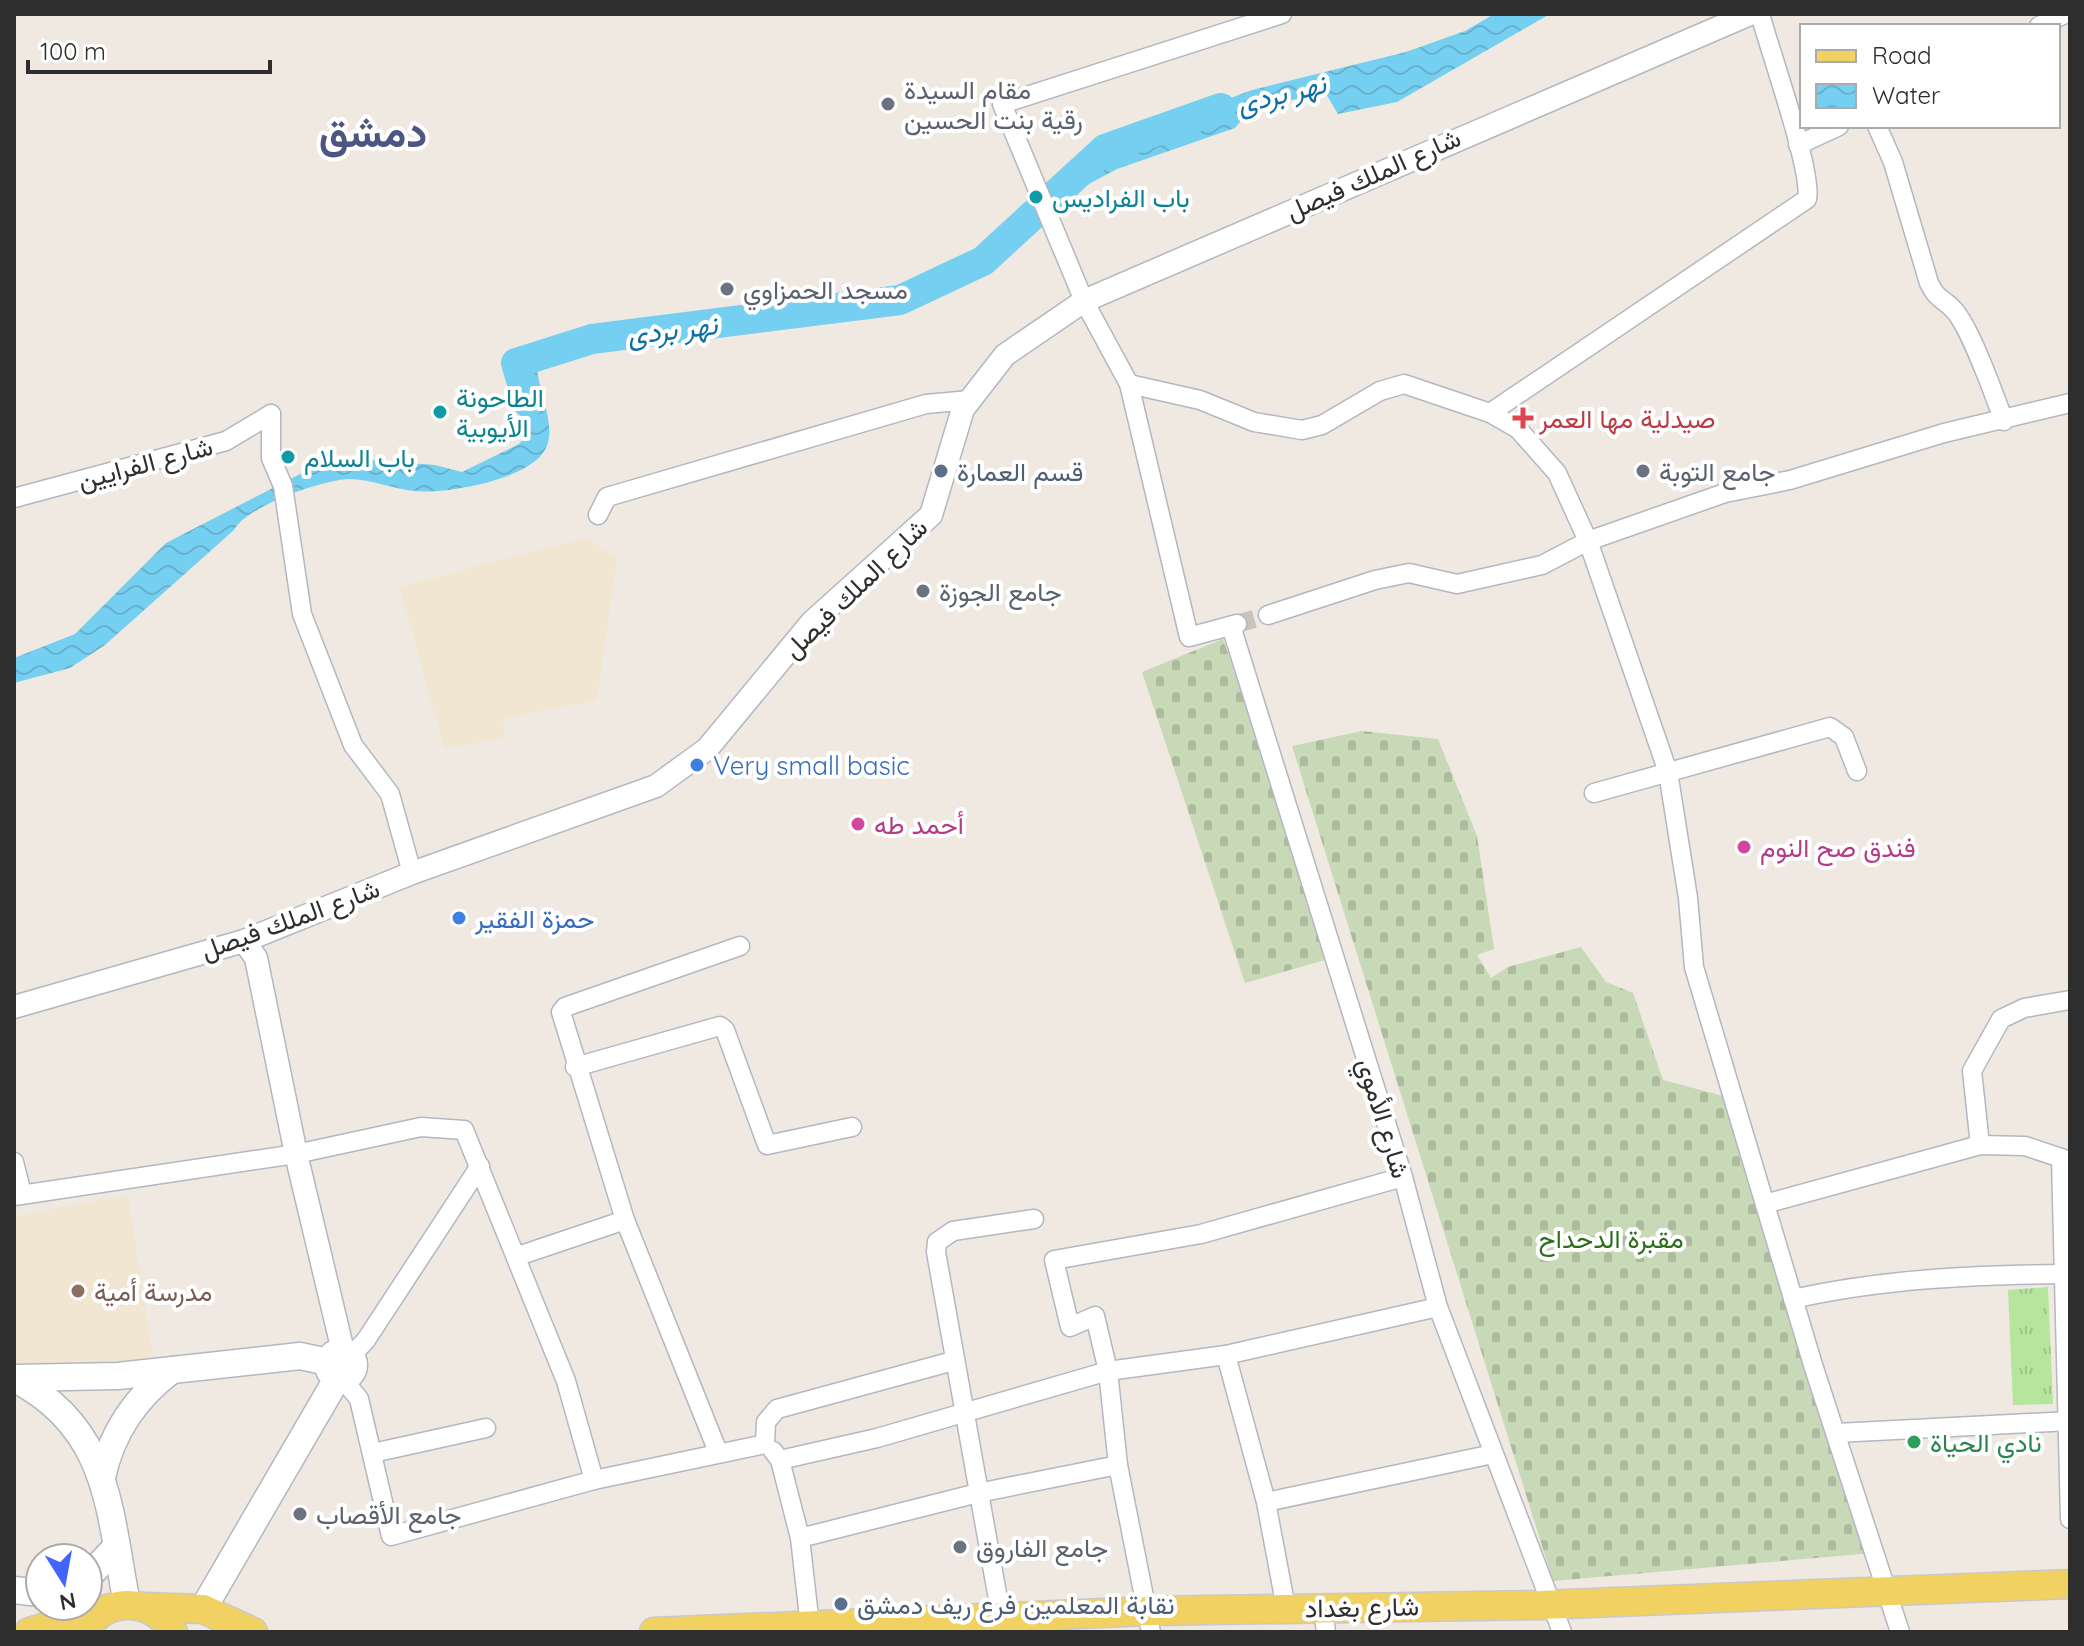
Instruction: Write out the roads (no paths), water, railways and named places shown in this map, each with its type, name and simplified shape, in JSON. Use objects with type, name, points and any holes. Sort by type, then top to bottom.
[{"type":"main road","points":[[14,1378],[83,1378],[300,1356],[340,1365],[203,1609]]},
{"type":"main road","points":[[102,1477],[111,1446],[126,1416],[146,1391],[172,1370]]},
{"type":"main road","points":[[14,1378],[44,1395],[70,1418],[89,1446],[102,1477],[126,1607]]},
{"type":"main road","points":[[104,1560],[116,1547]]},
{"type":"main road","name":"شارع بغداد","points":[[654,1632],[752,1630],[1001,1616],[1150,1621],[1286,1608],[1324,1620],[1552,1605],[2070,1584]]},
{"type":"main road","points":[[29,1632],[126,1607],[203,1609],[253,1632]]},
{"type":"main road","points":[[85,1632],[126,1607],[164,1619],[173,1632]]},
{"type":"street","points":[[1282,14],[1002,104],[1084,301],[1129,384],[1200,400],[1254,422],[1302,430],[1322,425],[1380,391],[1404,384],[1490,413],[1518,429],[1557,473],[1588,541],[1668,772],[1688,898],[1694,967],[1793,1299],[1900,1632]]},
{"type":"street","name":"شارع الملك فيصل","points":[[14,1007],[244,941],[412,873],[656,786],[707,749],[812,622],[931,515],[963,409],[1005,355],[1084,301],[1750,14]]},
{"type":"street","points":[[1490,413],[1807,199],[1809,189],[1798,145],[1760,14]]},
{"type":"street","points":[[2043,24],[2065,14]]},
{"type":"street","points":[[1798,145],[1835,128]]},
{"type":"street","points":[[1878,128],[1893,162],[1929,283],[1937,299],[1955,310],[1986,372],[2004,421]]},
{"type":"street","name":"شارع الأموي","points":[[1129,384],[1189,637],[1234,625],[1403,1177],[1438,1307],[1562,1632]]},
{"type":"street","points":[[598,515],[607,497],[926,404],[970,400]]},
{"type":"street","points":[[1268,615],[1375,580],[1409,573],[1457,584],[1542,565],[1588,541],[1725,493],[1790,480],[1944,433],[2070,403]]},
{"type":"street","name":"شارع الفرايين","points":[[14,498],[226,441],[271,414],[271,458],[283,486],[302,614],[353,745],[390,794],[412,873]]},
{"type":"street","points":[[1594,793],[1830,727],[1844,737],[1857,771]]},
{"type":"street","points":[[244,941],[256,958],[340,1365],[359,1399],[391,1536],[594,1480],[765,1444]]},
{"type":"street","points":[[718,1452],[625,1220],[575,1067],[561,1012],[565,1007],[740,946]]},
{"type":"street","points":[[1980,1145],[1972,1071],[2001,1019],[2024,1008],[2070,1000]]},
{"type":"street","points":[[575,1067],[720,1026],[725,1030],[767,1145],[852,1127]]},
{"type":"street","points":[[14,1162],[18,1195],[296,1154],[421,1127],[464,1130],[518,1256],[566,1381],[594,1480]]},
{"type":"street","points":[[1765,1204],[1980,1145],[2025,1146],[2066,1159],[2063,1274],[2070,1519]]},
{"type":"street","points":[[340,1365],[366,1340],[480,1166]]},
{"type":"street","points":[[1150,1621],[1118,1465],[1108,1371],[1095,1316],[1070,1327],[1054,1260],[1201,1234],[1403,1177]]},
{"type":"street","points":[[1001,1616],[953,1361],[936,1252],[937,1242],[953,1231],[1034,1219]]},
{"type":"street","points":[[518,1256],[625,1220]]},
{"type":"street","points":[[1793,1299],[1855,1285],[1905,1280],[2063,1274]]},
{"type":"street","points":[[780,1460],[877,1438],[1108,1371],[1226,1355],[1438,1307]]},
{"type":"street","points":[[1226,1355],[1266,1502],[1286,1608]]},
{"type":"street","points":[[810,1626],[800,1538],[780,1460],[765,1444],[766,1422],[777,1409],[953,1361]]},
{"type":"street","points":[[1837,1433],[2068,1420]]},
{"type":"street","points":[[373,1453],[486,1428]]},
{"type":"street","points":[[1266,1502],[1493,1454]]},
{"type":"street","points":[[800,1538],[978,1493],[1118,1465]]},
{"type":"water","points":[[1494,14],[1550,14],[1397,102],[1338,114],[1326,94],[1252,107],[1235,128],[1117,169],[1087,185],[1072,179],[1105,149],[1199,116],[1212,105],[1252,90],[1406,52],[1465,31]]},
{"type":"water","points":[[548,353],[537,367],[548,420],[548,441],[536,460],[522,469],[485,483],[446,490],[415,491],[349,479],[321,484],[286,496],[242,521],[105,645],[70,668],[14,683],[14,658],[75,634],[166,543],[333,457],[435,465],[462,472],[519,444],[529,433],[505,374],[516,363]]},
{"type":"waterway","name":"نهر بردى","points":[[528,403],[516,363],[592,339],[900,300],[983,261],[1105,149],[1221,108]]},
{"type":"tunnel","points":[[1237,624],[1268,615]]},
{"type":"place","name":"مقام السيدة رقية بنت الحسين","points":[[888,104]]},
{"type":"place","name":"باب الفراديس","points":[[1036,197]]},
{"type":"place","name":"مسجد الحمزاوي","points":[[727,289]]},
{"type":"place","name":"الطاحونة الأيوبية","points":[[440,412]]},
{"type":"place","name":"صيدلية مها العمر","points":[[1523,418]]},
{"type":"place","name":"باب السلام","points":[[288,457]]},
{"type":"place","name":"قسم العمارة","points":[[941,471]]},
{"type":"place","name":"جامع التوبة","points":[[1643,471]]},
{"type":"place","name":"جامع الجوزة","points":[[923,591]]},
{"type":"place","name":"Very small basic","points":[[697,765]]},
{"type":"place","name":"أحمد طه","points":[[858,824]]},
{"type":"place","name":"فندق صح النوم","points":[[1744,847]]},
{"type":"place","name":"حمزة الفقير","points":[[459,918]]},
{"type":"place","name":"مدرسة أمية","points":[[78,1291]]},
{"type":"place","name":"نادي الحياة","points":[[1914,1442]]},
{"type":"place","name":"جامع الأقصاب","points":[[300,1514]]},
{"type":"place","name":"جامع الفاروق","points":[[960,1547]]},
{"type":"place","name":"نقابة المعلمين فرع ريف دمشق","points":[[841,1604]]},
{"type":"district","name":"دمشق","points":[[373,131]]},
{"type":"park label","name":"مقبرة الدحداح","points":[[1611,1238]]}]
